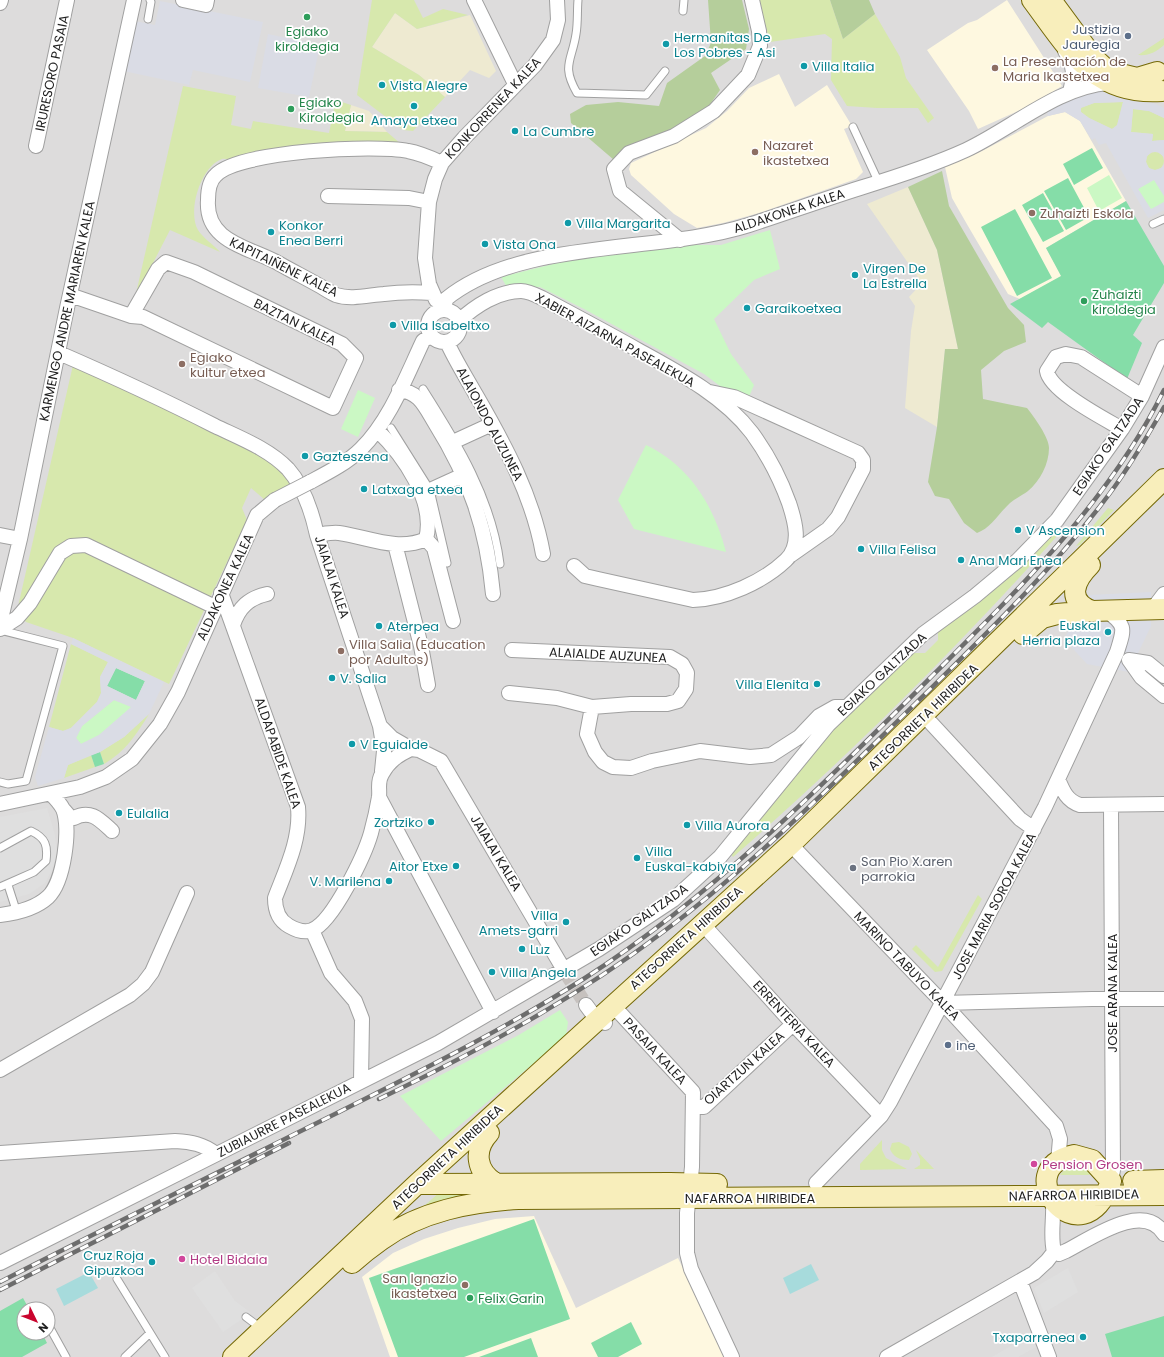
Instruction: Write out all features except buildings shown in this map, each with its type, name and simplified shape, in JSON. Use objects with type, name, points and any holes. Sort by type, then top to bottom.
[{"type":"main road","points":[[1032,0],[1073,56],[1093,59]]},
{"type":"main road","points":[[1051,0],[1093,59],[1114,79],[1130,89],[1163,92]]},
{"type":"main road","points":[[1114,79],[1137,78],[1161,66]]},
{"type":"main road","points":[[1161,66],[1157,82],[1163,92]]},
{"type":"main road","name":"ATEGORRIETA HIRIBIDEA","points":[[233,1357],[262,1329],[424,1184],[604,1014],[836,802],[1164,479]]},
{"type":"main road","points":[[1099,611],[1083,606],[1077,598],[1075,592],[1077,581],[1079,576],[1127,528],[1132,511]]},
{"type":"main road","name":"ATEGORRIETA HIRIBIDEA","points":[[252,1357],[352,1263],[424,1184],[489,1133],[604,1014],[708,931],[797,851],[1030,627],[1050,615],[1099,611],[1158,610]]},
{"type":"main road","points":[[489,1133],[479,1150],[479,1163],[484,1175],[495,1183]]},
{"type":"main road","points":[[1074,1156],[1086,1157],[1097,1164],[1108,1188],[1091,1210],[1078,1214],[1066,1212],[1049,1194],[1050,1171],[1058,1162],[1074,1156]]},
{"type":"main road","name":"NAFARROA HIRIBIDEA","points":[[424,1184],[670,1182],[690,1191],[1049,1194],[1164,1180]]},
{"type":"main road","name":"NAFARROA HIRIBIDEA","points":[[352,1263],[381,1239],[400,1228],[435,1213],[469,1204],[518,1199],[690,1191],[816,1183],[1049,1194]]},
{"type":"main road","name":"NAFARROA HIRIBIDEA","points":[[1108,1188],[1164,1195]]},
{"type":"street","name":"IRURESORO PASAIA","points":[[36,146],[67,0]]},
{"type":"street","name":"KARMENGO ANDRE MARIAREN KALEA","points":[[0,623],[20,539],[70,295],[134,0]]},
{"type":"street","points":[[183,0],[206,5],[207,0]]},
{"type":"street","points":[[474,0],[515,84]]},
{"type":"street","name":"KONKORRENEA KALEA","points":[[443,310],[432,293],[425,258],[429,202],[435,179],[442,164],[515,84],[535,65],[553,40],[558,20],[557,0]]},
{"type":"street","points":[[680,240],[620,191],[614,169],[629,153],[674,136],[714,111],[748,76],[760,46],[759,31],[752,0]]},
{"type":"street","points":[[1054,30],[1058,41],[1074,66],[1074,74],[1070,92]]},
{"type":"street","name":"ALDAKONEA KALEA","points":[[443,310],[446,298],[454,292],[470,282],[507,268],[562,255],[680,240],[742,227],[904,174],[967,149],[1070,92],[1078,78],[1093,59]]},
{"type":"street","points":[[1070,92],[1089,85],[1114,79]]},
{"type":"street","name":"KAPITAIÑENE KALEA","points":[[432,293],[385,294],[350,297],[336,295],[269,258],[234,243],[221,235],[211,223],[207,210],[208,188],[215,175],[227,166],[285,154],[328,149],[407,150],[428,156],[442,164]]},
{"type":"street","points":[[328,196],[409,198],[429,202]]},
{"type":"street","name":"BAZTAN KALEA","points":[[70,295],[131,316],[143,317],[333,408],[356,358],[342,344],[194,272],[166,262],[158,269],[131,316]]},
{"type":"street","name":"XABIER AIZARNA PASEALEKUA","points":[[459,321],[472,310],[494,298],[510,292],[522,291],[542,298],[680,373],[706,390],[730,410],[752,433],[778,477],[795,523],[797,535],[791,555]]},
{"type":"street","points":[[443,310],[455,315],[459,321],[459,332],[455,338],[447,342],[437,340],[431,335],[429,329],[430,319],[434,314],[443,310]]},
{"type":"street","name":"ALDAKONEA KALEA","points":[[0,804],[80,787],[106,777],[132,759],[160,724],[168,709],[257,515],[275,500],[329,472],[360,450],[377,430],[423,341],[431,335]]},
{"type":"street","name":"ALAIONDO AUZUNEA","points":[[447,342],[503,442],[522,484],[538,528],[543,554]]},
{"type":"street","name":"EGIAKO GALTZADA","points":[[564,970],[673,900],[693,883],[720,857],[828,725],[845,707],[924,634],[1017,561],[1057,520],[1122,429],[1142,396],[1164,347]]},
{"type":"street","name":"JAIALAI KALEA","points":[[59,353],[109,374],[273,455],[289,470],[307,498],[380,726],[392,738],[411,749],[420,750],[441,760],[564,970]]},
{"type":"street","points":[[1122,429],[1060,391],[1048,378],[1047,371],[1056,357],[1066,354],[1081,357],[1142,396]]},
{"type":"street","points":[[399,390],[409,391],[418,398],[447,443],[463,474],[473,496],[484,537],[490,563],[493,594]]},
{"type":"street","name":"XABIER AIZARNA PASEALEKUA","points":[[574,566],[585,576],[688,599],[705,600],[758,580],[777,569],[791,555],[828,529],[838,517],[863,469],[863,460],[858,453],[734,397],[706,390]]},
{"type":"street","points":[[455,441],[492,424]]},
{"type":"street","points":[[318,535],[337,533],[395,544],[414,545],[426,539],[429,528],[427,509],[418,488],[394,447],[377,430]]},
{"type":"street","points":[[430,490],[463,474]]},
{"type":"street","points":[[0,535],[20,539]]},
{"type":"street","points":[[426,539],[434,548],[453,621]]},
{"type":"street","points":[[395,544],[421,646],[428,685]]},
{"type":"street","points":[[0,629],[17,618],[30,603],[60,553],[71,546],[86,545],[215,607]]},
{"type":"street","name":"ALDAPABIDE KALEA","points":[[221,593],[298,807],[299,818],[297,834],[275,898],[275,908],[285,924],[294,929],[305,931],[312,930]]},
{"type":"street","points":[[233,625],[237,614],[245,604],[257,597],[267,594]]},
{"type":"street","points":[[1158,610],[1164,594]]},
{"type":"street","name":"JOSE MARIA SOROA KALEA","points":[[816,1183],[881,1116],[943,1003],[1034,829],[1117,652],[1123,632],[1120,621],[1099,611]]},
{"type":"street","name":"ALAIALDE AUZUNEA","points":[[509,693],[557,698],[592,707],[631,704],[667,704],[678,701],[686,689],[687,673],[682,664],[670,657],[512,650]]},
{"type":"street","points":[[1164,676],[1148,663],[1129,660],[1141,677],[1164,696]]},
{"type":"street","points":[[592,707],[587,734],[595,752],[603,762],[613,767],[631,768],[652,761],[700,752],[750,757],[771,755],[799,737],[819,716],[835,707],[845,707]]},
{"type":"street","points":[[931,723],[1020,819],[1034,829]]},
{"type":"street","points":[[380,726],[384,751],[382,774]]},
{"type":"street","points":[[361,1081],[362,1019],[355,1001],[331,973],[312,930],[322,924],[336,906],[363,855],[372,831],[379,797],[378,782],[382,774],[390,761],[411,749]]},
{"type":"street","points":[[1058,779],[1067,798],[1073,803],[1080,805],[1164,804]]},
{"type":"street","points":[[51,794],[60,803],[70,817],[74,818],[79,815],[96,816],[112,831]]},
{"type":"street","points":[[379,797],[494,1012]]},
{"type":"street","name":"JOSE ARANA KALEA","points":[[1108,1188],[1113,1170],[1111,805]]},
{"type":"street","points":[[0,915],[17,913],[31,908],[49,897],[59,882],[64,856],[66,830],[64,810]]},
{"type":"street","name":"MARINO TABUYO KALEA","points":[[797,851],[943,1003],[1056,1126],[1060,1138],[1058,1162]]},
{"type":"street","points":[[0,1070],[130,995],[143,984],[158,960],[187,893]]},
{"type":"street","name":"ERRENTERIA KALEA","points":[[708,931],[793,1024],[881,1116]]},
{"type":"street","name":"ZUBIAURRE PASEALEKUA","points":[[0,1263],[438,1043],[494,1012],[564,970]]},
{"type":"street","points":[[943,1003],[1164,999]]},
{"type":"street","name":"PASAIA KALEA","points":[[604,1014],[693,1092],[690,1191],[686,1213],[687,1253],[691,1269],[732,1357]]},
{"type":"street","name":"OIARTZUN KALEA","points":[[693,1107],[704,1107],[793,1024]]},
{"type":"street","points":[[0,1153],[176,1141],[192,1142],[205,1146],[216,1154]]},
{"type":"street","points":[[887,1357],[1020,1281],[1047,1261],[1054,1252],[1051,1238],[1054,1222],[1049,1194]]},
{"type":"street","points":[[1051,1238],[1065,1220],[1078,1214]]},
{"type":"street","points":[[1054,1252],[1059,1254],[1118,1224],[1133,1220],[1143,1219],[1153,1222],[1164,1234]]},
{"type":"street","points":[[1020,1281],[1049,1357]]},
{"type":"lane","points":[[148,19],[151,2],[150,0]]},
{"type":"lane","points":[[578,0],[576,34],[569,57],[568,78],[576,93],[646,95],[665,71]]},
{"type":"lane","points":[[683,11],[684,0]]},
{"type":"lane","points":[[853,127],[878,182]]},
{"type":"lane","points":[[1153,224],[1164,219]]},
{"type":"lane","points":[[422,389],[455,441],[484,499],[497,538],[500,564]]},
{"type":"lane","points":[[391,428],[430,490],[447,563]]},
{"type":"lane","points":[[0,629],[63,646],[26,781],[8,784],[0,782]]},
{"type":"lane","points":[[0,848],[31,831],[40,835],[48,848],[46,861],[38,869],[8,885],[0,887]]},
{"type":"lane","points":[[8,885],[17,913]]},
{"type":"lane","points":[[117,1279],[165,1357]]},
{"type":"lane","points":[[246,1317],[262,1329]]},
{"type":"lane","points":[[125,1357],[150,1333]]},
{"type":"lane","points":[[56,1339],[66,1357]]},
{"type":"shaded area","points":[[0,0],[1164,0],[1164,1357],[0,1357]]},
{"type":"shaded area","name":"La Presentación de Maria Ikastetxea","points":[[1007,0],[1062,86],[1029,106],[978,129],[969,111],[927,50]]},
{"type":"shaded area","points":[[160,1],[263,22],[250,82],[193,70],[189,85],[119,70],[130,20],[155,25]]},
{"type":"shaded area","points":[[395,13],[417,29],[470,15],[496,71],[489,78],[470,70],[445,97],[419,75],[372,47]]},
{"type":"shaded area","points":[[268,34],[320,45],[309,97],[258,88]]},
{"type":"shaded area","name":"Nazaret ikastetxea","points":[[779,74],[795,107],[827,85],[852,126],[844,129],[863,172],[856,179],[759,213],[723,223],[697,228],[674,214],[631,175],[629,169],[631,163],[706,128],[727,111],[749,88]]},
{"type":"shaded area","points":[[1103,90],[1151,102],[1164,108],[1164,118],[1149,111],[1133,109],[1131,132],[1153,134],[1152,141],[1164,140],[1164,157],[1158,152],[1152,152],[1147,156],[1146,162],[1149,168],[1155,170],[1164,165],[1164,196],[1154,180],[1138,189],[1151,209],[1164,202],[1164,210],[1148,218],[1106,143],[1099,145],[1095,138],[1092,140],[1080,121],[1065,112],[1048,116],[1047,112],[1080,94]],"holes":[[[1123,102],[1117,125],[1112,129],[1089,118],[1081,112],[1081,108],[1094,103]]]},
{"type":"shaded area","points":[[351,105],[369,111],[387,132],[345,131]]},
{"type":"shaded area","name":"Zuhaizti Eskola","points":[[1065,112],[1080,121],[1126,201],[1046,248],[1062,276],[1020,299],[1008,294],[952,198],[945,167],[982,151],[1048,116]]},
{"type":"shaded area","points":[[908,187],[937,250],[958,349],[945,349],[937,427],[905,408],[911,331],[915,306],[909,297],[922,283],[867,204]]},
{"type":"shaded area","name":"Euskal Herria plaza","points":[[1151,592],[1151,626],[1129,672],[1087,664],[1064,639],[1089,595]]},
{"type":"shaded area","points":[[73,638],[164,682],[149,714],[124,737],[100,752],[68,765],[64,778],[38,786],[35,777],[49,727],[63,731],[71,728],[97,702],[101,693],[100,677],[108,662],[71,644]],"holes":[[[116,668],[145,681],[136,700],[107,686]],[[114,700],[131,707],[99,735],[81,744],[76,738],[82,726]]]},
{"type":"shaded area","points":[[47,808],[55,835],[57,855],[45,883],[29,894],[0,902],[0,817]]},
{"type":"shaded area","name":"San Ignazio ikastetxea","points":[[534,1216],[576,1308],[678,1258],[725,1357],[390,1357],[362,1277],[393,1253],[424,1239],[458,1228],[495,1219]]},
{"type":"shaded area","points":[[1068,1268],[1078,1292],[1044,1313],[1034,1288]]},
{"type":"shaded area","points":[[215,1271],[235,1301],[251,1313],[223,1332],[192,1288]]},
{"type":"shaded area","points":[[1031,1334],[1036,1347],[1018,1357],[992,1357]]},
{"type":"green space","points":[[372,0],[414,0],[423,18],[443,9],[468,15],[417,29],[395,13],[372,47],[419,75],[445,97],[413,131],[403,130],[357,95]]},
{"type":"green space","points":[[708,0],[742,0],[749,29],[746,49],[711,73],[720,90],[709,106],[677,127],[628,150],[614,160],[571,123],[570,114],[586,105],[618,102],[659,106],[667,83],[705,56],[711,43]]},
{"type":"green space","points":[[758,0],[830,0],[843,39],[875,14],[900,57],[906,78],[934,118],[928,123],[918,108],[847,106],[831,80],[832,39],[825,34],[770,42]]},
{"type":"green space","points":[[830,0],[869,0],[875,14],[843,39]]},
{"type":"green space","points":[[1164,38],[1164,45],[1158,50],[1149,54],[1138,55]]},
{"type":"green space","points":[[183,86],[236,96],[231,125],[251,129],[253,121],[329,133],[336,100],[351,105],[345,131],[387,132],[401,144],[234,160],[222,159],[214,163],[202,180],[195,201],[194,212],[198,230],[220,252],[170,230],[135,298]]},
{"type":"green space","points":[[1123,102],[1117,126],[1112,129],[1089,118],[1081,112],[1080,108],[1094,103]]},
{"type":"green space","points":[[1133,109],[1149,111],[1164,118],[1164,140],[1152,141],[1153,134],[1131,132]]},
{"type":"green space","points":[[1092,148],[1103,168],[1074,185],[1063,164]]},
{"type":"green space","points":[[1151,152],[1159,152],[1164,157],[1162,168],[1159,170],[1151,170],[1146,165],[1146,157]]},
{"type":"green space","points":[[942,171],[949,206],[1008,308],[1024,325],[1026,342],[1004,351],[981,370],[983,399],[1027,408],[1047,438],[1049,448],[1046,466],[1032,487],[1010,503],[987,528],[977,533],[964,523],[949,499],[935,496],[928,482],[937,427],[945,349],[958,349],[937,250],[908,187]]},
{"type":"green space","points":[[1109,175],[1122,198],[1099,211],[1087,188]]},
{"type":"green space","points":[[1068,178],[1089,217],[1066,230],[1044,191]]},
{"type":"green space","points":[[1154,179],[1164,196],[1164,202],[1151,210],[1138,189]]},
{"type":"green space","points":[[1043,193],[1064,231],[1043,242],[1022,205]]},
{"type":"green space","name":"Zuhaizti kiroldegia","points":[[1126,201],[1164,266],[1164,283],[1133,335],[1142,343],[1127,379],[1048,322],[1042,328],[1010,304],[1061,276],[1046,248]]},
{"type":"green space","points":[[1015,209],[1052,278],[1017,296],[981,227]]},
{"type":"green space","points":[[770,230],[780,269],[754,280],[714,319],[731,354],[754,385],[748,399],[724,389],[704,374],[540,287],[508,289],[501,277],[561,262],[634,251],[687,245],[721,245]]},
{"type":"green space","points":[[73,365],[250,450],[278,468],[291,484],[265,500],[251,488],[242,508],[247,520],[169,684],[73,638],[26,622],[17,611]]},
{"type":"green space","points":[[358,390],[375,398],[358,437],[341,429]]},
{"type":"green space","points":[[646,445],[662,454],[675,464],[698,489],[715,519],[726,552],[634,529],[618,500]]},
{"type":"green space","points":[[1108,508],[1114,510],[1080,545],[1076,546]]},
{"type":"green space","points":[[1054,533],[1057,536],[940,661],[818,781],[733,857],[730,853],[832,729],[912,653],[925,653],[938,640],[938,629],[1021,566]]},
{"type":"green space","points":[[71,644],[108,662],[100,677],[101,693],[97,702],[71,728],[63,731],[49,727]]},
{"type":"green space","points":[[116,668],[145,681],[136,700],[107,686]]},
{"type":"green space","points":[[114,700],[132,707],[99,735],[81,744],[76,738],[82,726]]},
{"type":"green space","points":[[149,714],[135,736],[118,754],[104,764],[100,752],[124,737]]},
{"type":"green space","points":[[100,752],[104,764],[95,767],[91,755]]},
{"type":"green space","points":[[91,755],[95,767],[64,778],[68,765]]},
{"type":"green space","points":[[978,895],[982,899],[942,971],[935,972],[912,949],[916,945],[938,967]]},
{"type":"green space","points":[[560,1010],[568,1022],[566,1036],[441,1141],[400,1096],[517,1036]]},
{"type":"green space","points":[[882,1140],[882,1150],[886,1158],[907,1169],[860,1170],[860,1164]]},
{"type":"green space","points":[[899,1142],[909,1147],[912,1154],[909,1160],[897,1158],[891,1152],[890,1149],[892,1143]]},
{"type":"green space","points":[[916,1150],[934,1169],[914,1169],[920,1165],[920,1159]]},
{"type":"green space","points":[[1079,1163],[1089,1167],[1093,1175],[1060,1175],[1067,1167]]},
{"type":"green space","points":[[513,1191],[417,1212],[440,1192]]},
{"type":"green space","name":"Felix Garin","points":[[534,1219],[570,1319],[464,1357],[398,1357],[369,1278]]},
{"type":"green space","points":[[23,1298],[25,1301],[18,1301]]},
{"type":"green space","points":[[16,1302],[16,1341],[46,1341],[47,1343],[22,1357],[0,1357],[0,1311]]},
{"type":"green space","points":[[1164,1316],[1164,1357],[1112,1357],[1105,1334]]},
{"type":"green space","points":[[631,1322],[642,1344],[618,1357],[598,1357],[591,1343]]},
{"type":"green space","points":[[531,1338],[538,1357],[479,1357]]},
{"type":"water","points":[[811,1264],[819,1280],[790,1294],[783,1278]]},
{"type":"water","points":[[89,1272],[98,1288],[64,1306],[56,1289]]},
{"type":"tunnel","points":[[564,970],[586,1005]]},
{"type":"railway","points":[[0,1282],[367,1098],[493,1032],[585,978],[633,945],[679,910],[724,874],[810,796],[852,756],[1031,575],[1061,541],[1118,469],[1164,390]]},
{"type":"railway","points":[[379,1099],[489,1043],[561,1002],[595,980],[697,906],[761,851],[824,793],[915,704],[992,628],[1041,576],[1110,493],[1138,451],[1164,407]]},
{"type":"railway","points":[[0,1290],[289,1143]]},
{"type":"place","name":"Egiako kiroldegia","points":[[307,17]]},
{"type":"place","name":"Justizia Jauregia","points":[[1128,36]]},
{"type":"place","name":"Hermanitas De Los Pobres - Asi","points":[[666,44]]},
{"type":"place","name":"Villa Italia","points":[[804,66]]},
{"type":"place","name":"La Presentación de Maria Ikastetxea","points":[[995,68]]},
{"type":"place","name":"Vista Alegre","points":[[382,85]]},
{"type":"place","name":"Amaya etxea","points":[[414,106]]},
{"type":"place","name":"Egiako Kiroldegia","points":[[291,109]]},
{"type":"place","name":"La Cumbre","points":[[515,131]]},
{"type":"place","name":"Nazaret ikastetxea","points":[[755,152]]},
{"type":"place","name":"Zuhaizti Eskola","points":[[1032,213]]},
{"type":"place","name":"Villa Margarita","points":[[568,223]]},
{"type":"place","name":"Konkor Enea Berri","points":[[271,232]]},
{"type":"place","name":"Vista Ona","points":[[485,244]]},
{"type":"place","name":"Virgen De La Estrella","points":[[855,275]]},
{"type":"place","name":"Zuhaizti kiroldegia","points":[[1084,301]]},
{"type":"place","name":"Garaikoetxea","points":[[747,308]]},
{"type":"place","name":"Villa Isabeltxo","points":[[393,325]]},
{"type":"place","name":"Egiako kultur etxea","points":[[182,364]]},
{"type":"place","name":"Gazteszena","points":[[305,456]]},
{"type":"place","name":"Latxaga etxea","points":[[364,489]]},
{"type":"place","name":"V Ascension","points":[[1018,530]]},
{"type":"place","name":"Villa Felisa","points":[[861,549]]},
{"type":"place","name":"Ana Mari Enea","points":[[961,560]]},
{"type":"place","name":"Aterpea","points":[[379,626]]},
{"type":"place","name":"Euskal Herria plaza","points":[[1108,632]]},
{"type":"place","name":"Villa Salia (Education por Adultos)","points":[[341,651]]},
{"type":"place","name":"V. Salia","points":[[332,678]]},
{"type":"place","name":"Villa Elenita","points":[[817,684]]},
{"type":"place","name":"V Eguialde","points":[[352,744]]},
{"type":"place","name":"Eulalia","points":[[119,813]]},
{"type":"place","name":"Zortziko","points":[[431,822]]},
{"type":"place","name":"Villa Aurora","points":[[687,825]]},
{"type":"place","name":"Villa Euskal-kabiya","points":[[637,858]]},
{"type":"place","name":"Aitor Etxe","points":[[456,866]]},
{"type":"place","name":"San Pio X.aren parrokia","points":[[853,868]]},
{"type":"place","name":"V. Marilena","points":[[389,881]]},
{"type":"place","name":"Villa Amets-garri","points":[[566,922]]},
{"type":"place","name":"Luz","points":[[522,949]]},
{"type":"place","name":"Villa Angela","points":[[492,972]]},
{"type":"place","name":"ine","points":[[948,1045]]},
{"type":"place","name":"Pension Grosen","points":[[1034,1164]]},
{"type":"place","name":"Hotel Bidaia","points":[[182,1259]]},
{"type":"place","name":"Cruz Roja Gipuzkoa","points":[[152,1262]]},
{"type":"place","name":"San Ignazio ikastetxea","points":[[465,1285]]},
{"type":"place","name":"Felix Garin","points":[[470,1298]]},
{"type":"place","name":"Txaparrenea","points":[[1083,1337]]}]
